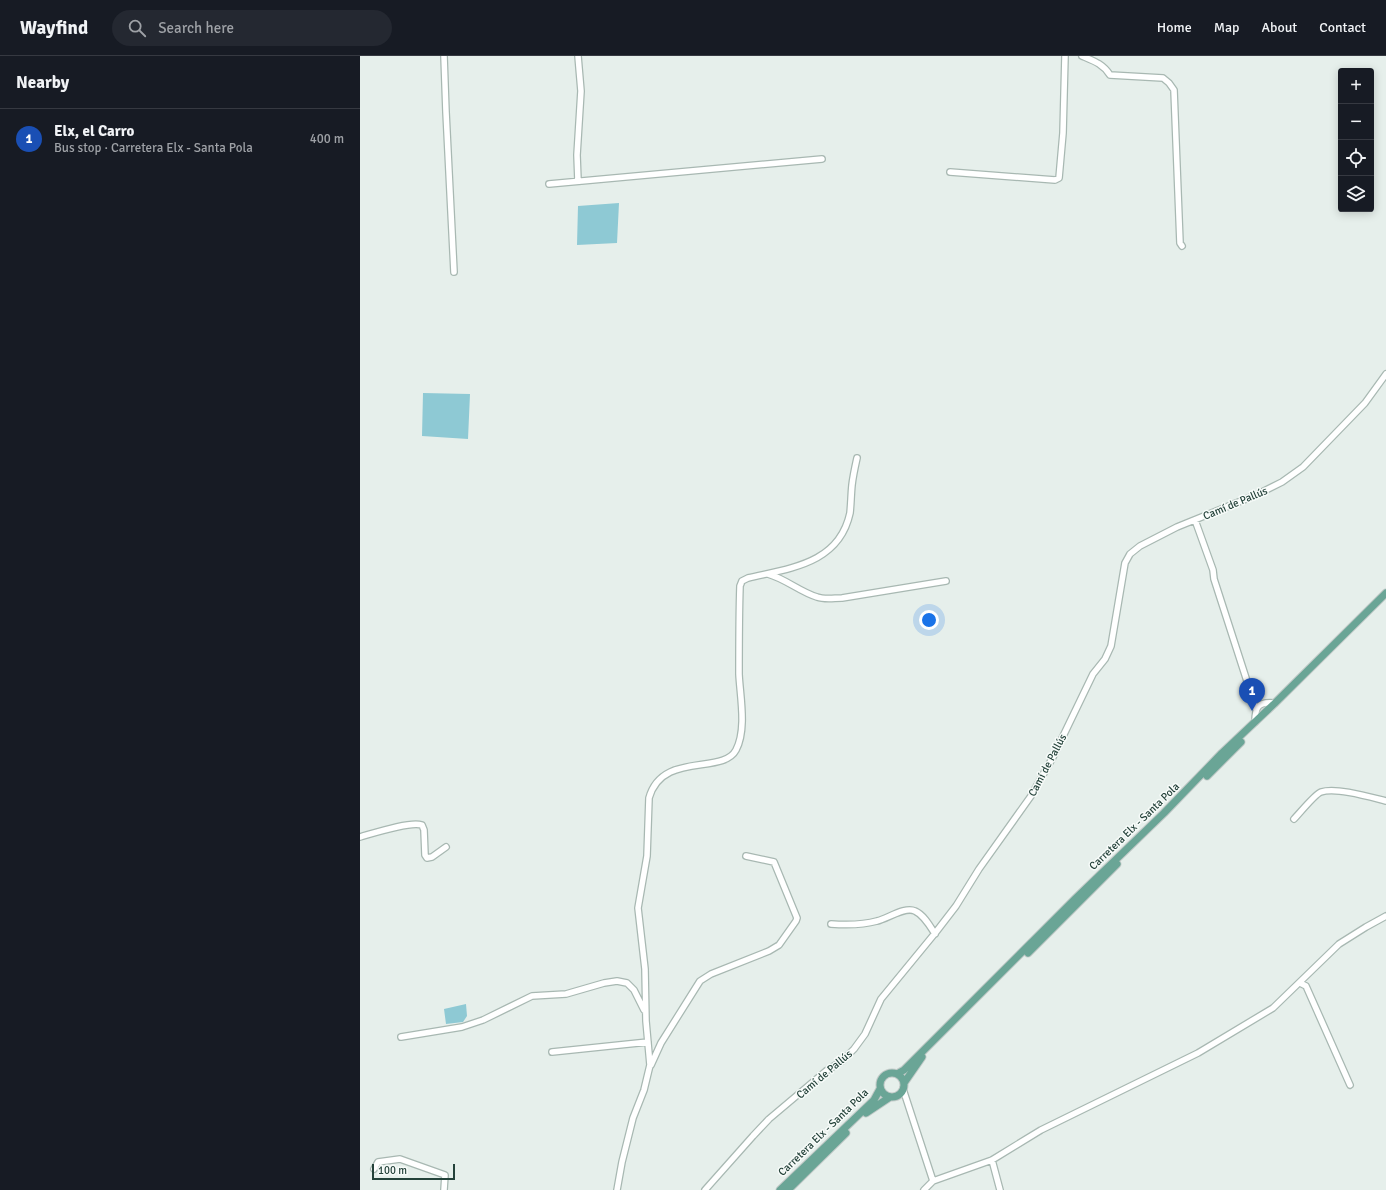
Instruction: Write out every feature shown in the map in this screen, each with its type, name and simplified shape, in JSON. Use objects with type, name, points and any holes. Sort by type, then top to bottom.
[{"type":"main road","name":"Carretera Elx - Santa Pola","points":[[897,1074],[904,1070],[1075,899],[1386,593]]},
{"type":"main road","name":"Carretera Elx - Santa Pola","points":[[903,1086],[920,1059],[1386,599]]},
{"type":"main road","points":[[890,1072],[900,1076],[903,1086],[901,1096],[890,1097],[880,1090],[880,1082],[883,1076],[890,1072]]},
{"type":"main road","name":"Carretera Elx - Santa Pola","points":[[780,1190],[874,1100],[880,1090]]},
{"type":"main road","name":"Carretera Elx - Santa Pola","points":[[788,1190],[868,1111],[890,1097]]},
{"type":"street","points":[[444,56],[454,272]]},
{"type":"street","points":[[578,56],[581,92],[577,155],[578,180]]},
{"type":"street","points":[[950,172],[1055,180],[1059,178],[1063,133],[1065,56]]},
{"type":"street","points":[[1082,56],[1098,62],[1110,75],[1164,78],[1174,90],[1180,243],[1182,246]]},
{"type":"street","points":[[549,184],[578,180],[822,159]]},
{"type":"street","name":"Camí de Pallús","points":[[705,1190],[752,1136],[826,1071],[842,1061],[854,1049],[865,1034],[881,999],[936,934],[956,906],[978,869],[1031,796],[1053,757],[1093,674],[1105,659],[1112,646],[1125,563],[1130,554],[1140,546],[1176,527],[1256,495],[1282,482],[1303,467],[1365,403],[1386,374]]},
{"type":"street","points":[[650,1065],[646,1014],[645,968],[638,908],[646,867],[649,798],[652,788],[660,779],[672,771],[682,767],[725,759],[731,756],[736,749],[740,737],[742,715],[739,676],[740,586],[742,581],[748,578],[812,561],[828,552],[838,540],[846,526],[850,513],[852,483],[857,458]]},
{"type":"street","points":[[1195,520],[1213,570],[1214,579],[1256,709],[1255,722]]},
{"type":"street","points":[[766,574],[788,582],[816,597],[825,599],[842,598],[946,581]]},
{"type":"street","points":[[1256,709],[1260,704],[1275,703]]},
{"type":"street","points":[[1294,819],[1320,792],[1332,791],[1352,793],[1386,801]]},
{"type":"street","points":[[360,837],[408,825],[418,824],[422,825],[424,830],[425,855],[427,858],[446,847]]},
{"type":"street","points":[[617,1190],[633,1118],[646,1082],[650,1065],[661,1043],[700,981],[712,974],[769,951],[779,945],[796,921],[797,918],[774,862],[746,856]]},
{"type":"street","points":[[831,924],[844,925],[877,921],[906,910],[914,910],[924,918],[936,934]]},
{"type":"street","points":[[924,1190],[932,1181],[992,1160],[1041,1130],[1198,1053],[1273,1008],[1339,944],[1386,916]]},
{"type":"street","points":[[401,1037],[462,1027],[483,1020],[532,996],[566,994],[616,981],[627,983],[634,990],[646,1014]]},
{"type":"street","points":[[1300,983],[1306,986],[1350,1085]]},
{"type":"street","points":[[552,1052],[648,1042]]},
{"type":"street","points":[[901,1096],[916,1127],[932,1181]]},
{"type":"street","points":[[374,1169],[378,1162],[400,1159],[445,1175],[444,1190]]},
{"type":"street","points":[[992,1160],[1000,1190]]},
{"type":"water","points":[[619,203],[617,243],[577,245],[578,206]]},
{"type":"water","points":[[423,393],[470,394],[468,439],[422,436]]},
{"type":"water","points":[[466,1004],[467,1016],[463,1022],[446,1024],[444,1009]]},
{"type":"place","name":"Elx, el Carro","points":[[1252,711]]}]
